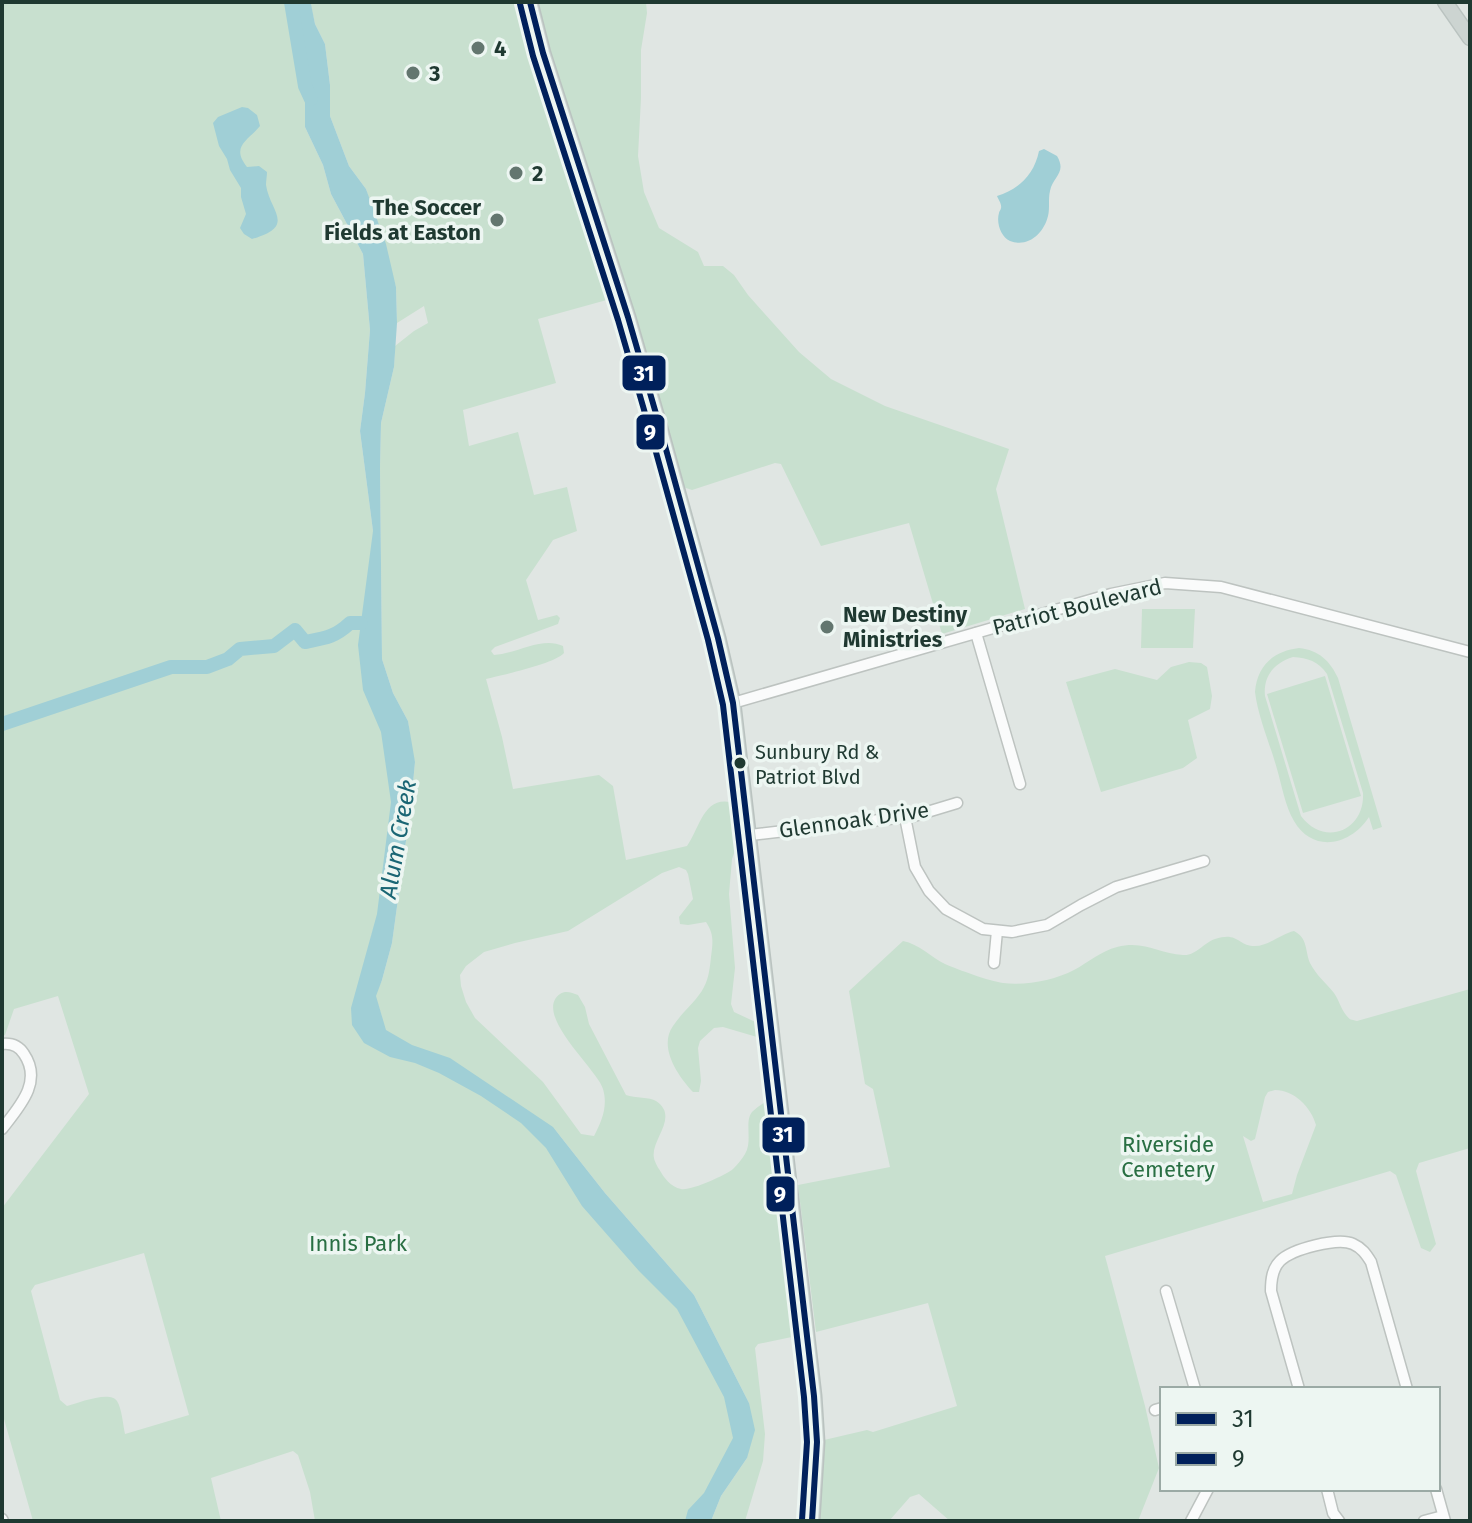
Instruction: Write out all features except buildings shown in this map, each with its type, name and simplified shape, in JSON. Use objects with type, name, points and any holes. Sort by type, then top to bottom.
[{"type":"main road","points":[[530,2],[543,53],[656,412],[733,703],[814,1396],[817,1442],[812,1521]]},
{"type":"main road","points":[[1445,2],[1470,38]]},
{"type":"street","name":"Patriot Boulevard","points":[[733,703],[1111,594],[1165,583],[1221,587],[1470,652]]},
{"type":"street","points":[[976,633],[1020,784]]},
{"type":"street","name":"Glennoak Drive","points":[[750,835],[914,816],[957,803]]},
{"type":"street","points":[[905,817],[915,867],[929,891],[946,909],[983,929],[1012,932],[1047,925],[1116,887],[1204,861]]},
{"type":"street","points":[[994,963],[997,931]]},
{"type":"street","points":[[2,1044],[19,1048],[27,1058],[32,1076],[27,1095],[2,1129]]},
{"type":"street","points":[[1298,1387],[1271,1291],[1271,1276],[1279,1262],[1291,1253],[1335,1241],[1350,1242],[1363,1250],[1371,1262],[1406,1387]]},
{"type":"street","points":[[1166,1291],[1194,1387]]},
{"type":"street","points":[[1191,1521],[1207,1491]]},
{"type":"street","points":[[1328,1491],[1333,1513],[1339,1521]]},
{"type":"street","points":[[1424,1521],[1444,1518],[1437,1491]]},
{"type":"green space","name":"Innis Park","points":[[2,2],[289,2],[305,86],[305,127],[323,165],[331,194],[363,254],[370,330],[360,431],[373,531],[380,673],[411,742],[408,721],[393,693],[382,659],[381,423],[394,367],[395,346],[428,323],[424,306],[397,323],[396,287],[366,189],[349,166],[330,116],[325,44],[315,24],[310,2],[525,2],[603,278],[612,282],[615,290],[614,298],[538,319],[556,383],[463,410],[469,446],[518,432],[534,495],[567,487],[577,531],[553,540],[526,580],[538,620],[557,615],[560,618],[558,624],[491,651],[494,655],[502,654],[555,643],[563,646],[564,653],[539,665],[486,679],[513,789],[599,775],[613,786],[626,860],[687,846],[708,810],[721,802],[730,802],[740,819],[742,831],[732,859],[729,894],[735,968],[731,1004],[734,1012],[764,1026],[766,1036],[714,1028],[700,1041],[698,1048],[699,1092],[693,1092],[676,1070],[669,1052],[669,1034],[706,983],[712,942],[706,922],[680,924],[679,917],[693,899],[688,874],[679,867],[662,873],[568,931],[484,952],[466,966],[460,975],[461,986],[475,1018],[543,1082],[581,1134],[594,1136],[603,1113],[603,1089],[554,1015],[554,1003],[560,994],[578,995],[589,1024],[626,1095],[653,1100],[663,1107],[665,1121],[654,1159],[666,1179],[677,1188],[700,1185],[733,1169],[747,1149],[752,1112],[772,1098],[806,1334],[758,1344],[755,1348],[765,1434],[763,1461],[745,1521],[711,1521],[721,1496],[747,1458],[749,1403],[694,1295],[605,1193],[553,1127],[635,1240],[739,1399],[738,1444],[701,1521],[315,1521],[310,1492],[298,1455],[293,1451],[211,1478],[221,1521],[33,1521],[2,1412],[2,1208],[89,1094],[58,996],[14,1009],[2,1036]],"holes":[[[413,756],[411,804],[392,943],[375,995],[382,1017],[361,975],[373,930],[378,928]],[[144,1253],[189,1415],[125,1434],[120,1408],[113,1398],[94,1398],[67,1406],[60,1400],[31,1291],[35,1285]]]},
{"type":"green space","points":[[538,2],[646,2],[641,50],[638,156],[644,192],[659,228],[698,252],[704,266],[723,266],[734,275],[799,352],[831,379],[885,406],[1009,449],[996,489],[1025,609],[942,634],[909,523],[821,546],[781,464],[775,463],[692,490],[683,487],[549,52]]},
{"type":"green space","points":[[1142,609],[1195,609],[1193,648],[1141,648]]},
{"type":"green space","points":[[1306,649],[1318,654],[1335,672],[1382,827],[1373,830],[1369,817],[1352,834],[1332,842],[1321,842],[1302,831],[1294,821],[1261,721],[1255,692],[1259,674],[1268,661],[1290,650]],"holes":[[[1293,657],[1308,659],[1327,674],[1363,793],[1357,817],[1341,830],[1321,831],[1301,816],[1265,696],[1271,671]]]},
{"type":"green space","points":[[1189,662],[1207,667],[1212,696],[1210,709],[1188,720],[1197,758],[1183,768],[1101,792],[1066,682],[1115,669],[1157,680],[1171,667]]},
{"type":"green space","points":[[1325,676],[1361,796],[1303,813],[1267,694]]},
{"type":"green space","name":"Riverside Cemetery","points":[[1294,931],[1302,937],[1312,967],[1351,1020],[1357,1021],[1470,989],[1470,1148],[1419,1163],[1416,1171],[1436,1244],[1430,1252],[1421,1248],[1396,1175],[1390,1171],[1105,1256],[1159,1468],[1138,1521],[950,1521],[919,1494],[910,1497],[889,1521],[816,1521],[824,1440],[867,1430],[873,1432],[957,1406],[928,1303],[816,1332],[798,1185],[890,1167],[873,1089],[865,1084],[849,991],[903,941],[966,972],[997,982],[1021,984],[1058,977],[1100,954],[1127,945],[1188,955],[1223,937],[1255,946]],"holes":[[[1282,1091],[1301,1101],[1316,1125],[1292,1194],[1263,1202],[1243,1136],[1251,1141],[1255,1139],[1265,1097],[1268,1092]]]},
{"type":"water","points":[[289,2],[311,4],[315,24],[325,44],[330,116],[349,166],[366,189],[386,244],[396,287],[394,367],[381,423],[382,659],[393,693],[408,721],[415,762],[392,943],[376,996],[386,1030],[412,1045],[450,1058],[553,1127],[605,1193],[694,1295],[749,1403],[755,1430],[747,1458],[721,1496],[711,1521],[685,1521],[688,1510],[704,1493],[733,1438],[724,1397],[677,1309],[582,1206],[546,1148],[521,1123],[439,1073],[390,1057],[364,1043],[352,1025],[351,1008],[377,914],[391,802],[381,732],[363,690],[358,645],[373,531],[360,431],[370,330],[363,254],[331,194],[323,165],[305,127],[305,86]]},
{"type":"water","points":[[242,107],[257,115],[260,126],[243,144],[240,154],[247,167],[259,166],[267,172],[268,195],[277,217],[274,229],[252,239],[240,228],[246,214],[241,188],[219,146],[213,123],[218,117]]},
{"type":"water","points":[[1044,149],[1057,156],[1061,167],[1050,191],[1046,222],[1029,241],[1010,241],[999,225],[1001,206],[997,196],[1024,180],[1039,151]]},
{"type":"waterway","name":"Alum Creek","points":[[291,2],[305,86],[311,99]]},
{"type":"waterway","points":[[2,724],[171,667],[207,667],[228,659],[240,649],[274,646],[295,630],[305,642],[330,636],[350,623],[361,623]]},
{"type":"transit line","name":"31","points":[[530,2],[543,53],[659,424],[733,703],[814,1396],[817,1442],[812,1521]]},
{"type":"transit line","name":"9","points":[[520,4],[533,56],[649,427],[723,705],[804,1397],[807,1442],[802,1520]]},
{"type":"place","name":"4","points":[[478,48]]},
{"type":"place","name":"3","points":[[413,73]]},
{"type":"place","name":"2","points":[[516,173]]},
{"type":"place","name":"The Soccer Fields at Easton","points":[[497,220]]},
{"type":"place","name":"New Destiny Ministries","points":[[827,627]]},
{"type":"place","name":"Sunbury Rd & Patriot Blvd","points":[[740,763]]}]
